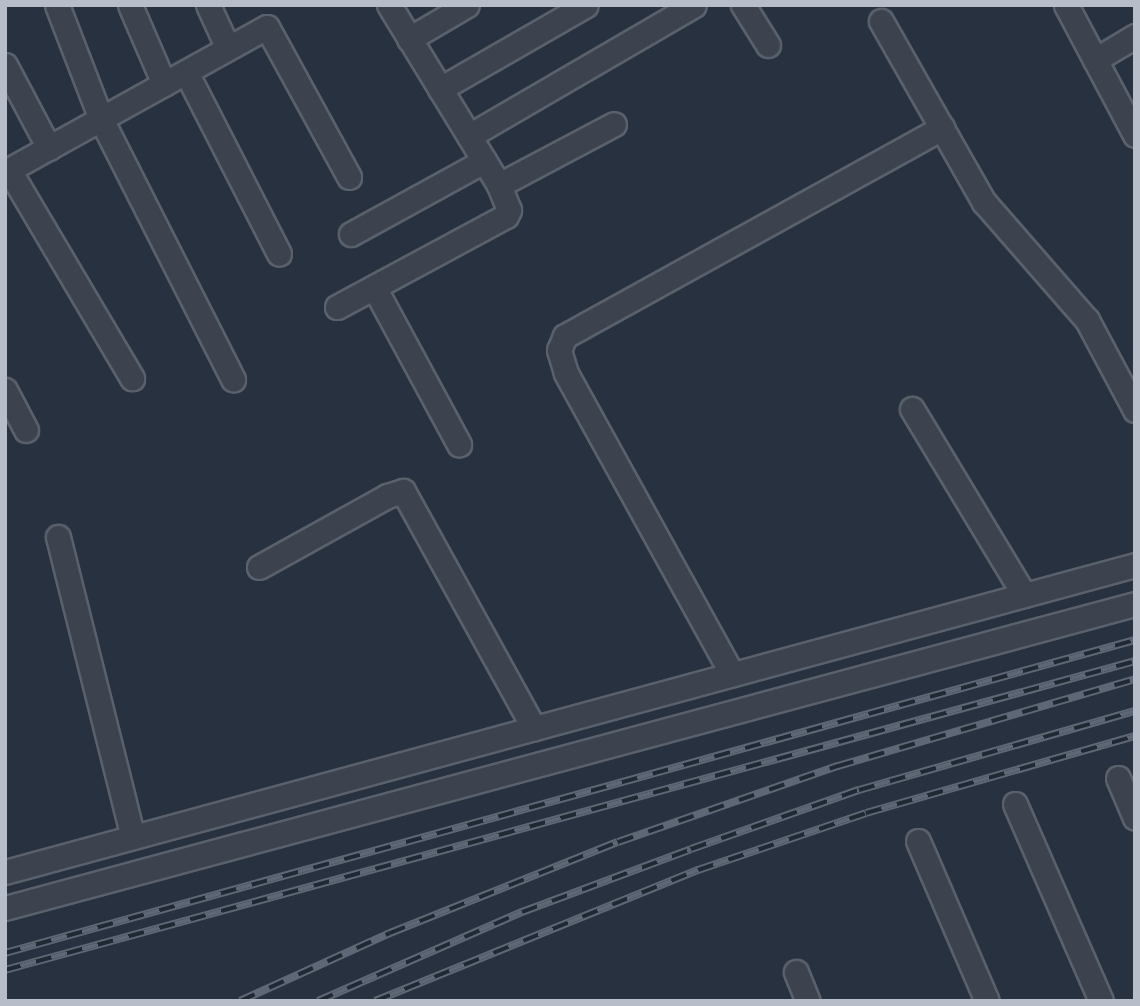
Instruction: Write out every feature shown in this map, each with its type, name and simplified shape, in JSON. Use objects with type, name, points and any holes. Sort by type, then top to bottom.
[{"type":"street","points":[[130,5],[164,84]]},
{"type":"street","points":[[208,5],[227,46]]},
{"type":"street","points":[[337,307],[506,216],[508,203],[499,186],[389,5]]},
{"type":"street","points":[[410,39],[467,5]]},
{"type":"street","points":[[440,89],[586,5]]},
{"type":"street","points":[[469,136],[694,5]]},
{"type":"street","points":[[743,5],[768,45]]},
{"type":"street","points":[[1066,5],[1135,135]]},
{"type":"street","points":[[60,6],[101,119],[233,379]]},
{"type":"street","points":[[881,21],[993,214],[1087,320],[1135,410]]},
{"type":"street","points":[[132,378],[7,171],[186,72],[227,46],[267,27],[273,32],[349,177]]},
{"type":"street","points":[[1095,60],[1135,36]]},
{"type":"street","points":[[5,65],[49,148]]},
{"type":"street","points":[[186,72],[279,254]]},
{"type":"street","points":[[499,186],[614,124]]},
{"type":"street","points":[[732,674],[566,373],[559,350],[565,336],[942,128]]},
{"type":"street","points":[[351,234],[484,161]]},
{"type":"street","points":[[374,287],[459,444]]},
{"type":"street","points":[[5,390],[26,430]]},
{"type":"street","points":[[912,409],[1024,595]]},
{"type":"street","points":[[259,567],[387,496],[403,491],[534,728]]},
{"type":"street","points":[[58,537],[133,837]]},
{"type":"street","points":[[5,872],[1135,565]]},
{"type":"street","points":[[5,908],[1135,604]]},
{"type":"street","points":[[962,612],[972,648]]},
{"type":"street","points":[[511,734],[522,769]]},
{"type":"street","points":[[1118,778],[1135,818]]},
{"type":"street","points":[[1015,804],[1101,1001]]},
{"type":"street","points":[[918,841],[986,1001]]},
{"type":"street","points":[[796,972],[808,1001]]},
{"type":"railway","points":[[5,953],[1135,640]]},
{"type":"railway","points":[[5,970],[1135,661]]},
{"type":"railway","points":[[240,1001],[390,933],[618,842],[838,766],[1135,679]]},
{"type":"railway","points":[[318,1001],[522,912],[691,849],[859,790],[1135,711]]},
{"type":"railway","points":[[375,1001],[698,870],[866,813],[1135,736]]}]
